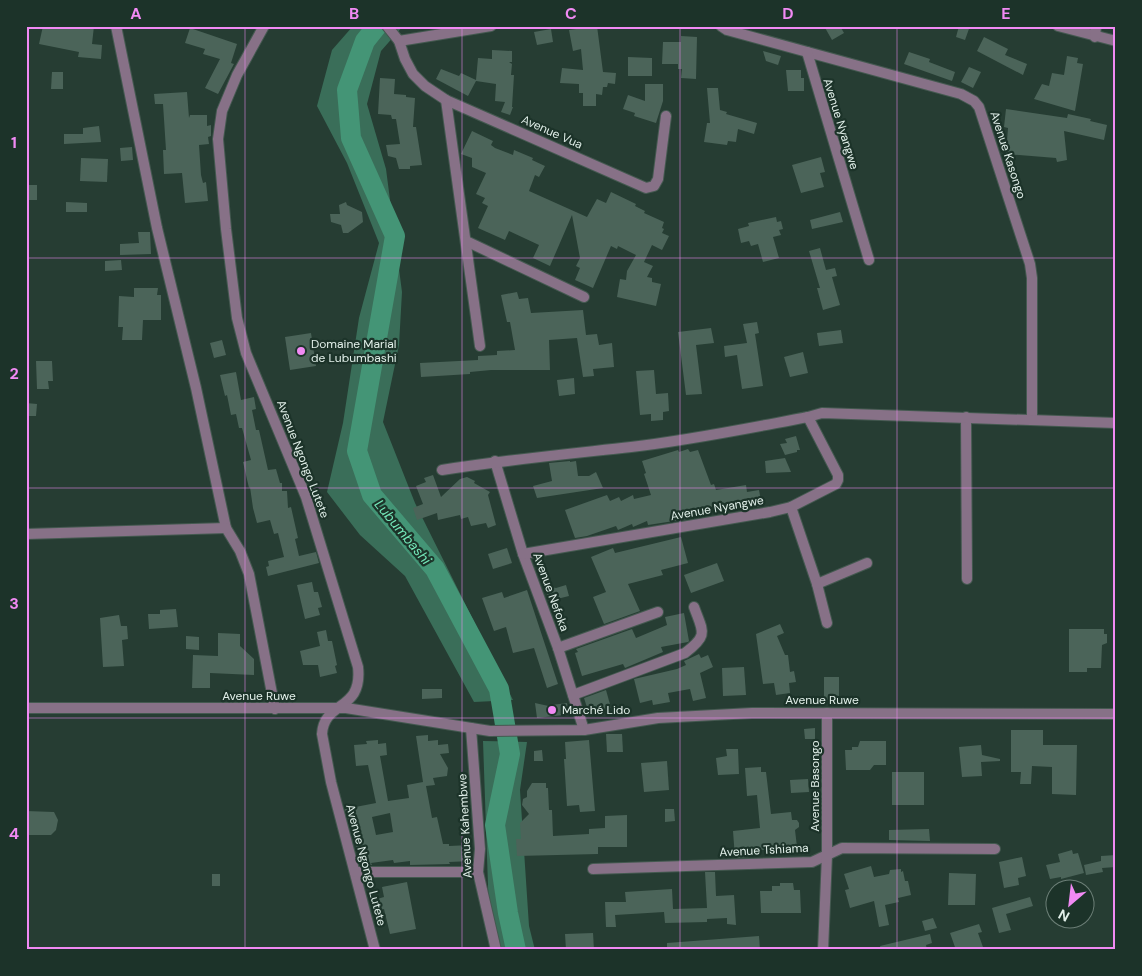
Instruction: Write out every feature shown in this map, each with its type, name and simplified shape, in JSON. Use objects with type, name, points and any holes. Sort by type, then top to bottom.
[{"type":"street","points":[[116,26],[157,228],[196,388],[226,528],[240,551],[249,574],[275,709]]},
{"type":"street","name":"Avenue Ngongo Lutete","points":[[264,26],[238,75],[222,111],[218,139],[226,229],[237,318],[246,353],[306,497],[356,658],[360,680],[357,690],[353,697],[337,708],[326,720],[322,727],[322,734],[331,782],[375,950]]},
{"type":"street","name":"Avenue Vua","points":[[387,26],[398,39],[413,74],[425,86],[446,100],[646,188],[654,186],[658,179],[666,116]]},
{"type":"street","points":[[398,39],[491,26]]},
{"type":"street","name":"Avenue Kasongo","points":[[722,26],[727,30],[961,94],[979,107],[1030,264],[1032,278],[1032,420]]},
{"type":"street","points":[[1058,26],[1096,31],[1116,41]]},
{"type":"street","name":"Avenue Nyangwe","points":[[807,52],[869,260]]},
{"type":"street","points":[[446,100],[480,346]]},
{"type":"street","points":[[466,241],[584,297]]},
{"type":"street","points":[[442,470],[715,434],[822,413],[1116,423]]},
{"type":"street","name":"Avenue Nyangwe","points":[[523,554],[791,507],[836,484],[838,480],[838,475],[808,417]]},
{"type":"street","points":[[966,417],[967,580]]},
{"type":"street","name":"Avenue Nefoka","points":[[495,462],[523,554],[558,648],[584,730]]},
{"type":"street","points":[[791,507],[827,623]]},
{"type":"street","points":[[26,534],[226,528]]},
{"type":"street","points":[[816,584],[867,563]]},
{"type":"street","points":[[573,695],[685,653],[698,643],[702,636],[702,629],[694,606]]},
{"type":"street","points":[[558,648],[658,612]]},
{"type":"street","name":"Avenue Ruwe","points":[[26,708],[337,708],[399,715],[490,731],[584,730],[658,718],[752,713],[1116,714]]},
{"type":"street","name":"Avenue Basongo","points":[[823,950],[828,855],[827,713]]},
{"type":"street","name":"Avenue Kahembwe","points":[[471,728],[480,849],[478,872],[496,950]]},
{"type":"street","name":"Avenue Tshiama","points":[[593,869],[812,862],[842,848],[995,849]]},
{"type":"street","points":[[355,872],[478,872]]},
{"type":"green space","points":[[353,26],[403,26],[381,51],[367,104],[386,169],[402,292],[399,345],[383,422],[415,503],[513,700],[474,702],[405,576],[360,535],[327,492],[343,423],[359,318],[379,243],[347,163],[317,106],[332,50]]},
{"type":"green space","points":[[483,741],[527,742],[520,790],[529,926],[535,950],[492,950],[490,943]]},
{"type":"building","points":[[43,26],[94,26],[92,44],[102,45],[101,59],[78,57],[79,52],[39,44]]},
{"type":"building","points":[[597,26],[603,72],[616,73],[615,84],[608,83],[607,87],[603,87],[602,95],[596,94],[596,106],[583,106],[583,93],[579,93],[579,84],[560,83],[562,68],[583,70],[581,49],[573,51],[569,30]]},
{"type":"building","points":[[824,26],[840,26],[844,33],[832,40]]},
{"type":"building","points":[[959,26],[970,26],[965,40],[956,37]]},
{"type":"building","points":[[190,28],[237,44],[231,63],[234,64],[218,94],[205,88],[220,59],[203,54],[205,49],[185,43]]},
{"type":"building","points":[[551,29],[553,42],[537,45],[534,32]]},
{"type":"building","points":[[681,36],[697,37],[696,79],[681,78],[682,69],[678,69],[678,64],[662,64],[663,42],[681,42]]},
{"type":"building","points":[[984,37],[1008,49],[1005,55],[1027,64],[1023,75],[977,51]]},
{"type":"building","points":[[492,50],[512,51],[512,62],[509,62],[512,64],[511,75],[514,75],[513,107],[510,115],[501,112],[505,102],[495,101],[496,84],[476,81],[468,96],[436,79],[441,69],[459,76],[461,73],[476,80],[478,58],[492,59]]},
{"type":"building","points":[[763,51],[781,56],[778,65],[766,61]]},
{"type":"building","points":[[909,52],[930,59],[929,62],[955,72],[952,81],[904,64]]},
{"type":"building","points":[[1067,56],[1078,58],[1077,63],[1083,64],[1075,111],[1034,99],[1042,84],[1049,86],[1052,73],[1064,75]]},
{"type":"building","points":[[628,57],[652,58],[652,76],[628,76]]},
{"type":"building","points":[[969,67],[981,72],[973,88],[961,82]]},
{"type":"building","points":[[786,70],[801,70],[801,78],[804,78],[804,91],[788,91]]},
{"type":"building","points":[[52,72],[63,72],[63,89],[51,89]]},
{"type":"building","points":[[380,78],[395,79],[394,94],[415,98],[413,127],[416,127],[422,165],[410,166],[410,169],[399,169],[396,158],[388,156],[386,145],[400,144],[396,119],[392,119],[391,115],[378,114]]},
{"type":"building","points":[[645,84],[663,84],[663,101],[656,123],[634,116],[635,113],[623,109],[628,95],[645,101]]},
{"type":"building","points":[[707,88],[718,88],[720,110],[727,112],[726,114],[757,123],[754,134],[738,129],[736,142],[728,141],[727,145],[704,142],[707,123],[710,123]]},
{"type":"building","points":[[187,92],[189,118],[190,115],[207,115],[207,126],[211,125],[211,136],[208,137],[209,144],[199,145],[201,175],[203,183],[206,182],[208,201],[185,203],[182,173],[164,174],[163,150],[166,150],[163,104],[155,104],[154,94]]},
{"type":"building","points":[[1006,109],[1067,118],[1068,114],[1091,119],[1090,121],[1107,125],[1104,140],[1064,131],[1067,160],[1057,162],[1056,158],[1006,154],[1008,128],[1004,127]]},
{"type":"building","points":[[99,126],[101,142],[64,144],[64,134],[83,134],[83,128]]},
{"type":"building","points":[[472,131],[493,141],[491,145],[495,148],[513,155],[514,150],[533,158],[532,160],[545,166],[539,177],[535,175],[529,191],[587,217],[597,199],[606,203],[611,192],[636,204],[635,206],[645,211],[644,213],[664,222],[662,233],[669,236],[662,250],[652,245],[644,262],[653,266],[647,277],[652,278],[652,282],[661,284],[656,306],[617,297],[620,279],[626,280],[627,271],[636,255],[618,246],[617,249],[611,246],[593,288],[575,280],[580,268],[576,266],[580,258],[572,215],[550,266],[533,258],[539,245],[509,231],[505,240],[478,228],[488,206],[482,203],[485,198],[476,194],[486,173],[472,167],[472,158],[461,154]]},
{"type":"building","points":[[132,147],[133,160],[121,161],[120,148]]},
{"type":"building","points":[[821,157],[825,172],[820,173],[824,187],[801,193],[792,165]]},
{"type":"building","points":[[81,158],[108,159],[107,182],[80,181]]},
{"type":"building","points":[[26,185],[37,185],[37,200],[26,200]]},
{"type":"building","points":[[66,202],[87,203],[87,212],[66,212]]},
{"type":"building","points":[[346,202],[347,205],[362,212],[363,222],[348,233],[343,233],[341,225],[331,222],[330,214],[340,214],[339,205]]},
{"type":"building","points":[[840,212],[843,222],[812,229],[810,220]]},
{"type":"building","points":[[776,217],[777,222],[781,221],[783,229],[779,230],[781,235],[773,237],[779,258],[763,262],[758,244],[751,246],[749,241],[741,243],[738,229],[749,226],[748,223]]},
{"type":"building","points":[[138,232],[150,232],[151,254],[120,255],[120,244],[139,243]]},
{"type":"building","points":[[820,248],[826,270],[835,268],[837,276],[832,277],[840,305],[823,310],[817,288],[820,288],[809,251]]},
{"type":"building","points":[[121,260],[122,270],[105,271],[105,261]]},
{"type":"building","points":[[134,288],[158,288],[157,295],[161,295],[161,320],[143,320],[142,340],[122,340],[123,327],[118,327],[119,296],[134,297]]},
{"type":"building","points":[[517,292],[519,299],[528,298],[531,313],[583,310],[586,335],[597,334],[599,345],[612,343],[614,367],[593,369],[594,376],[583,377],[577,338],[549,340],[550,370],[491,370],[470,372],[470,374],[421,377],[420,363],[478,360],[478,356],[497,355],[497,351],[515,350],[510,322],[507,322],[501,295]]},
{"type":"building","points":[[757,322],[759,333],[755,334],[763,386],[742,389],[737,355],[725,357],[724,346],[747,343],[743,324]]},
{"type":"building","points":[[711,328],[714,343],[696,345],[702,394],[686,395],[678,332]]},
{"type":"building","points":[[841,330],[843,343],[819,346],[817,333]]},
{"type":"building","name":"Domaine Marial de Lubumbashi","points":[[311,333],[316,366],[290,370],[285,337]]},
{"type":"building","points":[[222,340],[226,355],[214,358],[210,343]]},
{"type":"building","points":[[803,352],[808,373],[790,377],[784,357]]},
{"type":"building","points":[[36,361],[52,361],[53,381],[48,381],[49,389],[37,389]]},
{"type":"building","points":[[654,370],[656,394],[668,393],[669,411],[663,412],[663,420],[651,421],[651,414],[640,415],[636,371]]},
{"type":"building","points":[[236,372],[241,400],[254,397],[256,409],[252,410],[256,430],[259,430],[268,470],[276,469],[280,483],[282,483],[282,491],[287,491],[288,508],[291,507],[298,538],[295,539],[299,556],[316,552],[319,563],[268,576],[266,567],[269,566],[268,561],[284,557],[278,533],[274,534],[270,520],[257,523],[253,508],[250,487],[243,462],[251,460],[236,414],[231,415],[220,375]]},
{"type":"building","points":[[574,378],[575,394],[559,396],[557,380]]},
{"type":"building","points":[[26,403],[37,404],[36,416],[26,416]]},
{"type":"building","points":[[796,436],[800,450],[785,455],[780,444],[787,443],[785,439]]},
{"type":"building","points":[[688,449],[690,452],[698,450],[711,485],[714,484],[716,490],[746,485],[747,492],[759,490],[762,506],[743,509],[743,505],[730,507],[730,502],[702,509],[704,516],[700,517],[648,525],[647,521],[633,527],[632,524],[618,530],[616,526],[575,538],[565,510],[607,495],[610,501],[619,497],[621,501],[633,495],[634,499],[651,495],[642,461],[678,450],[679,452]]},
{"type":"building","points":[[785,458],[791,472],[766,473],[765,461]]},
{"type":"building","points":[[576,461],[578,476],[589,476],[596,472],[603,488],[537,498],[533,486],[552,481],[549,463]]},
{"type":"building","points":[[433,475],[441,497],[460,479],[467,477],[490,492],[488,495],[496,525],[488,528],[486,523],[471,526],[468,517],[461,519],[460,515],[438,520],[437,513],[417,520],[413,508],[423,504],[416,486],[426,482],[424,478]]},
{"type":"building","points":[[681,537],[688,563],[661,570],[663,575],[628,584],[640,611],[604,624],[593,597],[606,592],[591,557],[613,548],[615,553]]},
{"type":"building","points":[[507,548],[512,563],[493,569],[488,554]]},
{"type":"building","points":[[717,563],[724,581],[691,593],[684,575]]},
{"type":"building","points":[[312,582],[314,592],[318,592],[322,607],[318,608],[320,615],[305,619],[297,585]]},
{"type":"building","points":[[566,585],[569,596],[549,601],[545,586],[556,588]]},
{"type":"building","points":[[527,590],[558,684],[547,688],[534,648],[513,653],[506,627],[494,631],[482,598],[502,592],[504,598]]},
{"type":"building","points":[[176,609],[178,627],[149,629],[148,614],[160,614],[160,610]]},
{"type":"building","points":[[684,613],[688,642],[661,647],[663,652],[625,668],[623,664],[582,676],[575,653],[578,652],[576,649],[632,629],[636,638],[667,625],[665,617]]},
{"type":"building","points":[[119,615],[121,626],[127,626],[128,639],[122,640],[124,666],[103,667],[100,618]]},
{"type":"building","points":[[780,624],[784,633],[777,636],[785,655],[788,655],[790,672],[794,671],[796,682],[789,683],[790,693],[776,695],[774,683],[763,684],[756,634]]},
{"type":"building","points":[[1069,629],[1104,629],[1104,634],[1107,634],[1107,643],[1102,645],[1101,668],[1087,668],[1087,672],[1069,672]]},
{"type":"building","points":[[326,630],[328,641],[332,641],[337,673],[320,677],[318,665],[303,665],[300,651],[320,646],[317,632]]},
{"type":"building","points":[[218,633],[240,634],[240,646],[254,659],[254,675],[210,673],[210,688],[192,688],[193,655],[218,656]]},
{"type":"building","points":[[186,636],[199,637],[199,650],[186,649]]},
{"type":"building","points":[[699,654],[701,658],[708,655],[713,667],[700,673],[706,698],[693,701],[690,689],[668,693],[670,702],[653,705],[652,700],[640,703],[634,679],[677,669],[686,665],[684,661]]},
{"type":"building","points":[[744,667],[746,695],[723,696],[722,668]]},
{"type":"building","points":[[824,677],[839,677],[839,700],[824,700]]},
{"type":"building","points":[[422,689],[442,689],[442,698],[422,699]]},
{"type":"building","points":[[606,690],[611,708],[589,714],[584,698]]},
{"type":"building","name":"Marché Lido","points":[[535,703],[553,707],[552,705],[567,703],[568,711],[572,714],[537,718]]},
{"type":"building","points":[[815,728],[815,739],[805,739],[804,729]]},
{"type":"building","points":[[1011,730],[1043,730],[1043,745],[1077,745],[1076,795],[1052,794],[1052,767],[1032,766],[1031,784],[1020,784],[1021,772],[1011,772]]},
{"type":"building","points":[[606,734],[622,734],[623,752],[607,752]]},
{"type":"building","points":[[428,735],[428,741],[438,740],[438,745],[448,744],[449,753],[440,754],[448,768],[447,776],[433,778],[435,785],[426,786],[432,818],[437,817],[443,844],[449,844],[449,846],[470,845],[472,861],[449,862],[450,864],[410,865],[410,861],[394,863],[393,860],[371,863],[372,865],[362,865],[345,809],[376,803],[368,765],[356,766],[354,745],[367,744],[366,741],[378,740],[378,744],[386,743],[387,755],[380,756],[388,801],[409,798],[407,785],[423,782],[416,736]],"holes":[[[390,813],[393,832],[376,835],[372,817]]]},
{"type":"building","points":[[589,740],[595,811],[580,812],[579,805],[567,806],[564,759],[566,759],[565,742]]},
{"type":"building","points":[[860,741],[886,741],[886,765],[874,765],[870,770],[846,770],[845,750],[852,750],[852,747],[858,747]]},
{"type":"building","points":[[981,745],[982,755],[1000,759],[1000,761],[981,762],[982,776],[962,777],[959,747]]},
{"type":"building","points":[[726,749],[738,749],[739,774],[718,775],[716,758],[727,756]]},
{"type":"building","points":[[542,750],[543,761],[534,761],[534,751]]},
{"type":"building","points":[[667,761],[669,790],[644,792],[641,763]]},
{"type":"building","points":[[761,767],[761,772],[766,772],[771,814],[791,812],[792,820],[797,820],[799,823],[799,827],[795,830],[797,847],[751,851],[752,857],[735,858],[733,831],[760,828],[757,795],[747,796],[745,768]]},
{"type":"building","points":[[892,772],[924,772],[924,805],[892,805]]},
{"type":"building","points":[[808,779],[809,792],[791,793],[790,780]]},
{"type":"building","points":[[532,783],[546,783],[546,788],[548,788],[549,810],[552,810],[553,836],[589,834],[589,829],[605,828],[605,816],[627,815],[627,847],[598,847],[598,854],[517,856],[516,839],[521,839],[520,823],[529,814],[522,805],[523,799],[527,797],[527,791]]},
{"type":"building","points":[[665,809],[674,809],[675,821],[665,822]]},
{"type":"building","points":[[26,811],[54,812],[58,820],[56,830],[51,835],[26,835]]},
{"type":"building","points":[[929,829],[930,841],[889,840],[889,830]]},
{"type":"building","points":[[1072,850],[1073,854],[1078,853],[1084,873],[1065,878],[1050,878],[1046,865],[1060,862],[1058,854]]},
{"type":"building","points":[[1116,855],[1116,867],[1102,868],[1103,872],[1086,875],[1084,865],[1101,861],[1101,856]]},
{"type":"building","points":[[1022,857],[1026,876],[1018,878],[1019,885],[1004,888],[999,862]]},
{"type":"building","points":[[871,866],[874,877],[889,874],[890,870],[901,869],[905,881],[908,881],[911,895],[898,898],[899,902],[885,905],[889,925],[879,927],[874,901],[850,908],[845,890],[849,889],[844,874]]},
{"type":"building","points":[[705,872],[715,872],[716,896],[734,895],[736,925],[727,924],[727,918],[707,919],[707,922],[665,923],[664,912],[615,915],[616,927],[606,927],[605,902],[626,902],[625,892],[672,889],[673,909],[707,908]]},
{"type":"building","points":[[949,873],[976,874],[975,905],[948,905]]},
{"type":"building","points":[[212,874],[220,874],[220,886],[212,886]]},
{"type":"building","points":[[407,882],[416,929],[390,934],[384,909],[380,910],[377,899],[384,897],[382,887]]},
{"type":"building","points":[[780,883],[793,883],[794,890],[800,890],[801,913],[761,913],[760,891],[772,891],[772,886],[780,886]]},
{"type":"building","points":[[1030,897],[1033,906],[1006,914],[1011,930],[999,933],[992,908]]},
{"type":"building","points":[[933,918],[937,928],[925,931],[922,921]]},
{"type":"building","points":[[979,924],[982,932],[978,933],[984,950],[956,950],[950,933]]},
{"type":"building","points":[[593,933],[594,950],[566,950],[565,934]]},
{"type":"building","points":[[930,934],[932,943],[926,945],[927,950],[881,950],[880,946]]},
{"type":"building","points":[[759,936],[760,950],[667,950],[667,943]]},
{"type":"waterway","name":"Lubumbashi","points":[[377,26],[365,41],[347,90],[351,138],[395,236],[357,451],[372,495],[435,569],[499,689],[510,754],[495,825],[508,913],[516,950]]},
{"type":"place","name":"Domaine Marial de Lubumbashi","points":[[301,351]]},
{"type":"place","name":"Marché Lido","points":[[552,710]]}]
